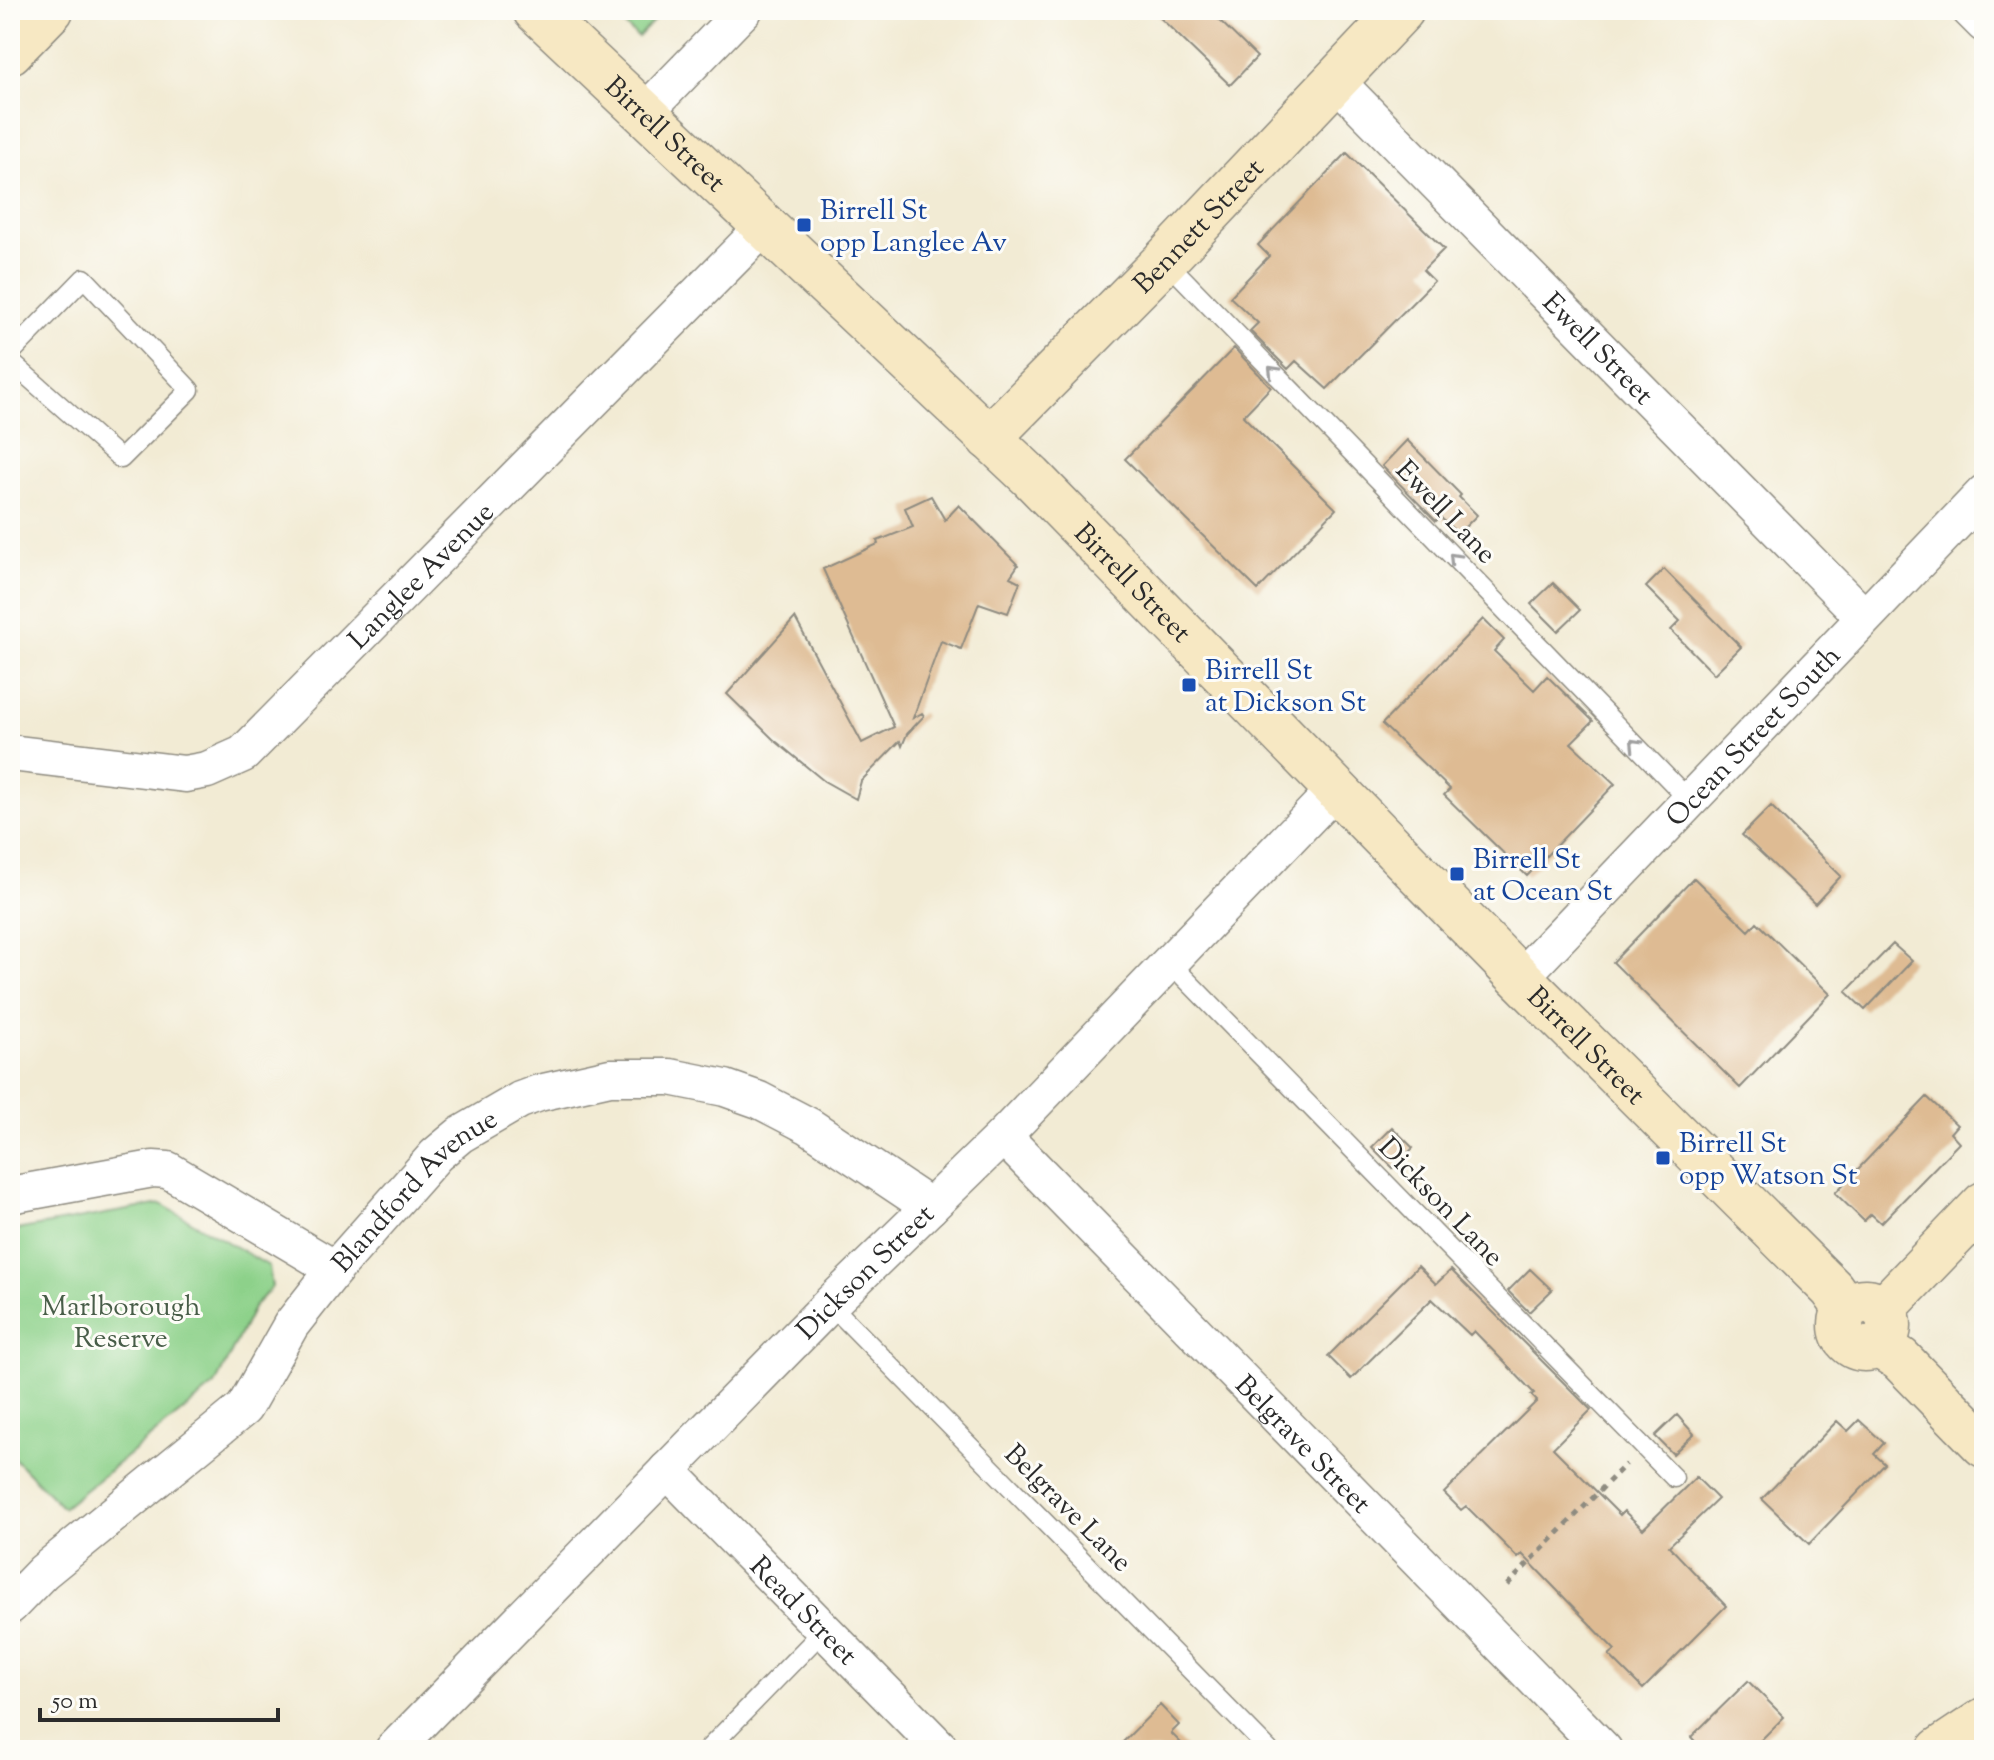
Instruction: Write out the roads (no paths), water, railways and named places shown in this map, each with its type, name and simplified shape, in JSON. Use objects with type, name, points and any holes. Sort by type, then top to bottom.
[{"type":"main road","points":[[10,52],[51,10]]},
{"type":"main road","name":"Birrell Street","points":[[535,10],[989,438],[1161,608],[1520,978],[1832,1289],[1869,1321],[1900,1359],[1984,1445]]},
{"type":"main road","name":"Bennett Street","points":[[989,438],[1165,260],[1402,10]]},
{"type":"main road","points":[[1869,1321],[1984,1204]]},
{"type":"main road","points":[[1939,1750],[1984,1720]]},
{"type":"street","points":[[645,112],[744,10]]},
{"type":"street","points":[[1970,10],[1984,24]]},
{"type":"street","name":"Ewell Street","points":[[1335,80],[1864,617]]},
{"type":"street","name":"Langlee Avenue","points":[[10,753],[185,774],[207,770],[243,754],[765,226]]},
{"type":"street","name":"Ocean Street South","points":[[1520,978],[1984,493]]},
{"type":"street","name":"Dickson Street","points":[[393,1750],[830,1304],[1003,1136],[1335,790]]},
{"type":"street","name":"Blandford Avenue","points":[[10,1606],[43,1572],[244,1408],[291,1325],[335,1269],[436,1155],[460,1135],[529,1096],[610,1077],[658,1076],[697,1081],[759,1100],[809,1126],[930,1207]]},
{"type":"street","name":"Belgrave Street","points":[[1003,1136],[1604,1750]]},
{"type":"street","points":[[10,1195],[153,1169],[168,1170],[335,1269]]},
{"type":"street","name":"Read Street","points":[[667,1470],[942,1750]]},
{"type":"lane","name":"Ewell Lane","points":[[1165,260],[1689,800]]},
{"type":"lane","points":[[10,354],[84,278],[190,390],[121,459],[10,361]]},
{"type":"lane","name":"Dickson Lane","points":[[1170,963],[1674,1478]]},
{"type":"lane","name":"Belgrave Lane","points":[[830,1304],[1269,1750]]},
{"type":"lane","points":[[707,1750],[824,1630]]},
{"type":"place","name":"Birrell St opp Langlee Av","points":[[804,225]]},
{"type":"place","name":"Birrell St at Dickson St","points":[[1189,685]]},
{"type":"place","name":"Birrell St at Ocean St","points":[[1457,874]]},
{"type":"place","name":"Birrell St opp Watson St","points":[[1663,1158]]},
{"type":"park label","name":"Marlborough Reserve","points":[[121,1321]]}]
